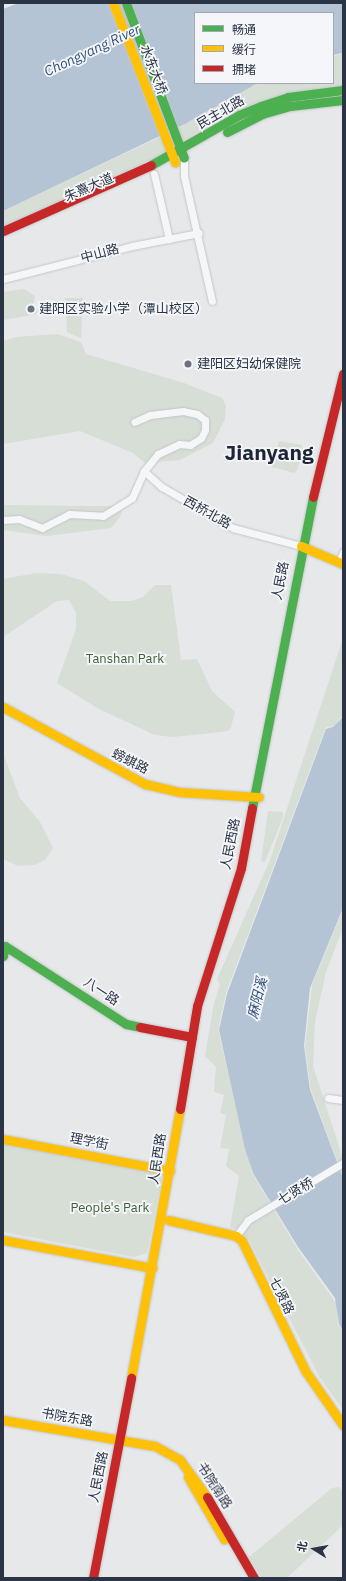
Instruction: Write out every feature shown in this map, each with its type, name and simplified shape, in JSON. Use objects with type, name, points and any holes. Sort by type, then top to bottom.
[{"type":"main road","name":"水东大桥","points":[[113,3],[174,159]]},
{"type":"main road","name":"水东大桥","points":[[126,3],[180,139],[184,154]]},
{"type":"main road","name":"民主北路","points":[[184,154],[239,115],[261,106],[296,95],[343,90]]},
{"type":"main road","name":"民主北路","points":[[184,154],[262,114],[290,106],[343,100]]},
{"type":"main road","name":"朱熹大道","points":[[3,231],[184,154]]},
{"type":"main road","name":"朱熹大道","points":[[3,239],[154,174],[174,159]]},
{"type":"main road","name":"人民路","points":[[256,799],[306,547],[343,374]]},
{"type":"main road","name":"人民路","points":[[306,547],[343,408]]},
{"type":"main road","points":[[306,547],[342,559]]},
{"type":"main road","name":"螃蜞路","points":[[3,707],[145,784],[179,792],[256,799]]},
{"type":"main road","points":[[3,712],[148,791],[256,799]]},
{"type":"main road","name":"人民西路","points":[[100,1578],[192,1036],[209,963],[241,868],[256,799]]},
{"type":"main road","name":"人民西路","points":[[92,1578],[122,1443],[168,1220],[204,1007],[244,880],[256,799]]},
{"type":"main road","points":[[3,956],[4,945]]},
{"type":"main road","name":"八一路","points":[[4,945],[126,1024],[192,1036]]},
{"type":"main road","name":"理学街","points":[[3,1139],[170,1171]]},
{"type":"main road","points":[[168,1220],[236,1236]]},
{"type":"main road","name":"七贤路","points":[[236,1236],[242,1241],[306,1372],[343,1425]]},
{"type":"main road","points":[[3,1240],[152,1268]]},
{"type":"main road","name":"书院东路","points":[[3,1420],[122,1443]]},
{"type":"main road","name":"书院东路","points":[[3,1424],[122,1443]]},
{"type":"main road","points":[[122,1443],[160,1453],[177,1464],[192,1484],[247,1578]]},
{"type":"main road","name":"书院南路","points":[[122,1443],[161,1449],[184,1464],[198,1482],[254,1578]]},
{"type":"street","points":[[184,154],[184,176],[198,233],[212,301]]},
{"type":"street","points":[[174,159],[184,176]]},
{"type":"street","points":[[154,174],[169,239]]},
{"type":"street","name":"中山路","points":[[3,279],[198,233]]},
{"type":"street","points":[[3,520],[19,519],[42,528],[69,514],[104,516],[132,498],[144,472],[167,448],[179,444],[190,445],[201,438],[205,430],[205,420],[197,414],[183,411],[150,415],[134,422]]},
{"type":"street","name":"西桥北路","points":[[144,472],[162,486],[233,528],[306,547]]},
{"type":"street","points":[[328,1098],[343,1100]]},
{"type":"street","name":"七贤桥","points":[[236,1236],[248,1220],[343,1163]]},
{"type":"green space","points":[[343,54],[343,88],[235,115],[232,111],[155,158],[3,229],[3,211],[177,129],[249,87],[258,84],[334,84],[334,56]]},
{"type":"green space","points":[[24,289],[35,296],[32,310],[37,309],[38,314],[3,320],[3,292]]},
{"type":"green space","points":[[65,298],[83,298],[81,338],[67,332]]},
{"type":"green space","points":[[57,334],[81,342],[86,354],[184,383],[222,398],[226,406],[225,419],[213,443],[180,460],[145,463],[133,453],[80,431],[3,444],[3,341],[16,337]]},
{"type":"green space","points":[[279,441],[302,445],[298,469],[294,473],[272,467]]},
{"type":"green space","points":[[3,505],[123,506],[120,517],[111,528],[47,536],[3,530]]},
{"type":"green space","name":"Tanshan Park","points":[[36,573],[61,574],[84,581],[110,601],[131,601],[143,597],[155,585],[171,585],[181,660],[197,659],[212,691],[235,712],[231,727],[228,731],[172,737],[155,735],[99,709],[57,683],[76,629],[76,613],[69,600],[57,601],[3,637],[3,579]]},
{"type":"green space","points":[[343,638],[343,715],[334,726],[326,727],[226,993],[218,1030],[252,1173],[298,1250],[336,1303],[338,1325],[343,1332],[343,1410],[319,1376],[249,1240],[238,1230],[230,1227],[239,1176],[226,1166],[229,1149],[220,1148],[226,1115],[220,1113],[224,1095],[214,1092],[216,1067],[205,1056],[214,1003],[220,985],[217,979],[270,860]]},
{"type":"green space","points":[[3,753],[20,798],[40,822],[53,848],[45,860],[34,865],[18,866],[3,859]]},
{"type":"green space","points":[[268,811],[283,812],[283,817],[265,862],[261,861]]},
{"type":"green space","points":[[343,910],[343,928],[326,972],[315,1022],[313,1066],[343,1159],[343,1177],[311,1090],[305,1047],[312,985]]},
{"type":"green space","name":"People's Park","points":[[3,1144],[150,1171],[162,1178],[147,1253],[134,1257],[3,1232]]},
{"type":"green space","points":[[339,1487],[343,1492],[343,1525],[287,1578],[262,1578],[249,1557],[332,1488]]},
{"type":"water","name":"Chongyang River","points":[[19,3],[343,3],[343,53],[334,55],[334,12],[194,12],[194,84],[256,84],[185,124],[3,211],[3,9]]},
{"type":"water","name":"麻阳溪","points":[[343,717],[343,908],[310,988],[304,1046],[310,1090],[343,1178],[343,1331],[339,1324],[335,1298],[298,1247],[253,1173],[245,1149],[219,1030],[227,994],[326,729],[333,727]]},
{"type":"traffic: fast","points":[[126,3],[184,158]]},
{"type":"traffic: fast","points":[[151,165],[239,115],[261,106],[288,97],[343,90]]},
{"type":"traffic: fast","points":[[227,132],[262,114],[290,106],[343,100]]},
{"type":"traffic: fast","points":[[252,808],[313,497]]},
{"type":"traffic: fast","points":[[3,956],[5,946],[126,1024],[140,1027]]},
{"type":"traffic: slow","points":[[113,3],[175,162]]},
{"type":"traffic: slow","points":[[301,546],[343,564]]},
{"type":"traffic: slow","points":[[3,707],[145,784],[179,792],[259,797]]},
{"type":"traffic: slow","points":[[131,1378],[180,1109]]},
{"type":"traffic: slow","points":[[3,1139],[170,1171]]},
{"type":"traffic: slow","points":[[168,1220],[236,1236],[242,1241],[306,1372],[343,1425]]},
{"type":"traffic: slow","points":[[3,1240],[152,1268]]},
{"type":"traffic: slow","points":[[3,1420],[155,1446],[180,1460],[207,1497]]},
{"type":"traffic: slow","points":[[188,1477],[224,1539]]},
{"type":"traffic: jam","points":[[3,231],[151,165]]},
{"type":"traffic: jam","points":[[313,497],[343,374]]},
{"type":"traffic: jam","points":[[180,1109],[197,1006],[241,868],[252,808]]},
{"type":"traffic: jam","points":[[140,1027],[192,1037]]},
{"type":"traffic: jam","points":[[93,1578],[131,1378]]},
{"type":"traffic: jam","points":[[207,1497],[254,1578]]},
{"type":"place","name":"建阳区实验小学（潭山校区）","points":[[31,309]]},
{"type":"place","name":"建阳区妇幼保健院","points":[[188,364]]},
{"type":"district","name":"Jianyang","points":[[269,452]]}]
